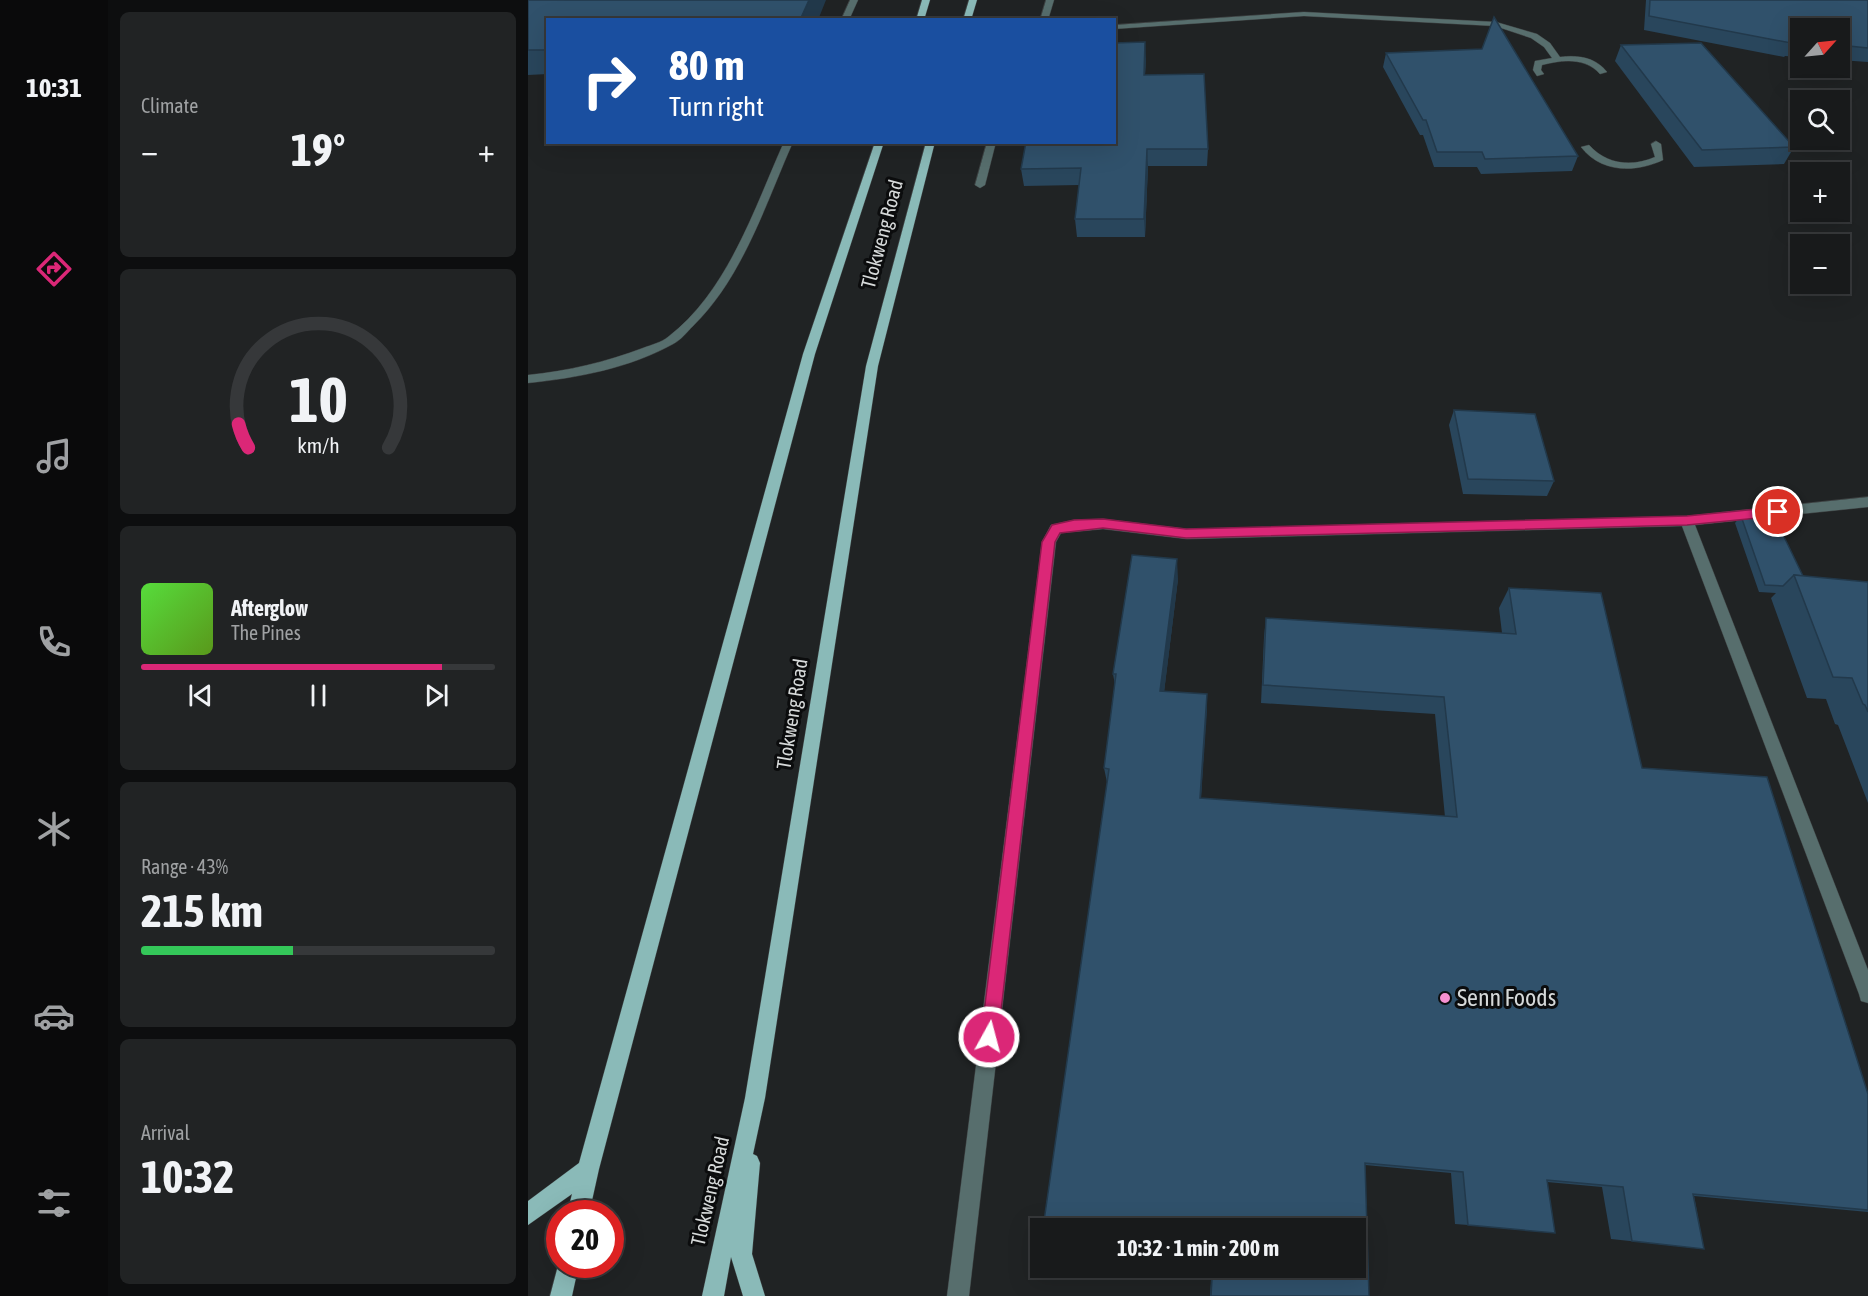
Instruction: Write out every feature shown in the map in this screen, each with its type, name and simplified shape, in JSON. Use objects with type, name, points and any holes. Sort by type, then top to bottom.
[{"type":"main road","points":[[921,18],[926,0]]},
{"type":"main road","points":[[968,18],[974,0]]},
{"type":"main road","name":"Tlokweng Road","points":[[582,1200],[588,1169],[809,354],[879,144]]},
{"type":"main road","name":"Tlokweng Road","points":[[714,1296],[718,1260],[755,1098],[872,366],[931,144]]},
{"type":"main road","points":[[754,1296],[741,1254],[755,1098]]},
{"type":"main road","points":[[528,1214],[588,1169]]},
{"type":"main road","points":[[561,1296],[565,1278]]},
{"type":"street","points":[[846,18],[854,0]]},
{"type":"street","points":[[1045,18],[1050,0]]},
{"type":"street","points":[[1116,27],[1304,14],[1496,24],[1534,36],[1547,45],[1558,60]]},
{"type":"street","points":[[1540,74],[1537,70],[1539,63],[1558,60],[1588,62],[1603,72]]},
{"type":"street","points":[[528,379],[564,375],[620,361],[670,341],[702,311],[726,280],[788,144]]},
{"type":"street","points":[[980,185],[991,144]]},
{"type":"street","points":[[1586,147],[1602,160],[1620,166],[1648,165],[1660,158],[1656,144]]},
{"type":"street","points":[[958,1296],[1049,542],[1056,529],[1074,525],[1103,524],[1186,534],[1687,521],[1868,502]]},
{"type":"street","points":[[1687,521],[1868,994]]},
{"type":"building","points":[[528,0],[809,0],[801,18],[546,18],[546,50],[528,50]]},
{"type":"building","points":[[1650,0],[1868,0],[1868,48],[1850,46],[1850,18],[1790,18],[1790,43],[1649,16]]},
{"type":"building","points":[[1494,17],[1578,156],[1485,159],[1482,152],[1437,152],[1426,120],[1423,120],[1386,53],[1482,49]]},
{"type":"building","points":[[1145,42],[1144,75],[1204,74],[1208,149],[1147,149],[1144,219],[1075,219],[1081,168],[1021,169],[1026,144],[1116,144],[1116,43]]},
{"type":"building","points":[[1701,43],[1790,143],[1790,147],[1702,150],[1621,45]]},
{"type":"building","points":[[1454,410],[1535,414],[1554,481],[1468,479]]},
{"type":"building","points":[[1772,512],[1803,576],[1794,575],[1783,586],[1765,585],[1741,516]]},
{"type":"building","name":"Senn Foods","points":[[1132,555],[1177,559],[1160,691],[1207,694],[1200,798],[1457,817],[1444,697],[1263,685],[1266,618],[1516,634],[1509,588],[1601,593],[1642,768],[1767,777],[1868,1094],[1868,1210],[1693,1194],[1704,1249],[1632,1241],[1623,1187],[1547,1180],[1555,1233],[1468,1225],[1463,1172],[1365,1163],[1369,1296],[1211,1296],[1212,1279],[1201,1278],[1366,1278],[1366,1218],[1044,1218],[1109,769],[1104,768],[1116,674],[1113,674]]},
{"type":"building","points":[[1794,575],[1868,582],[1868,712],[1852,678],[1833,677]]},
{"type":"place","name":"Senn Foods","points":[[1445,998]]},
{"type":"route","points":[[989,1037],[1049,542],[1056,529],[1074,525],[1103,524],[1186,534],[1687,521],[1778,512]]}]
